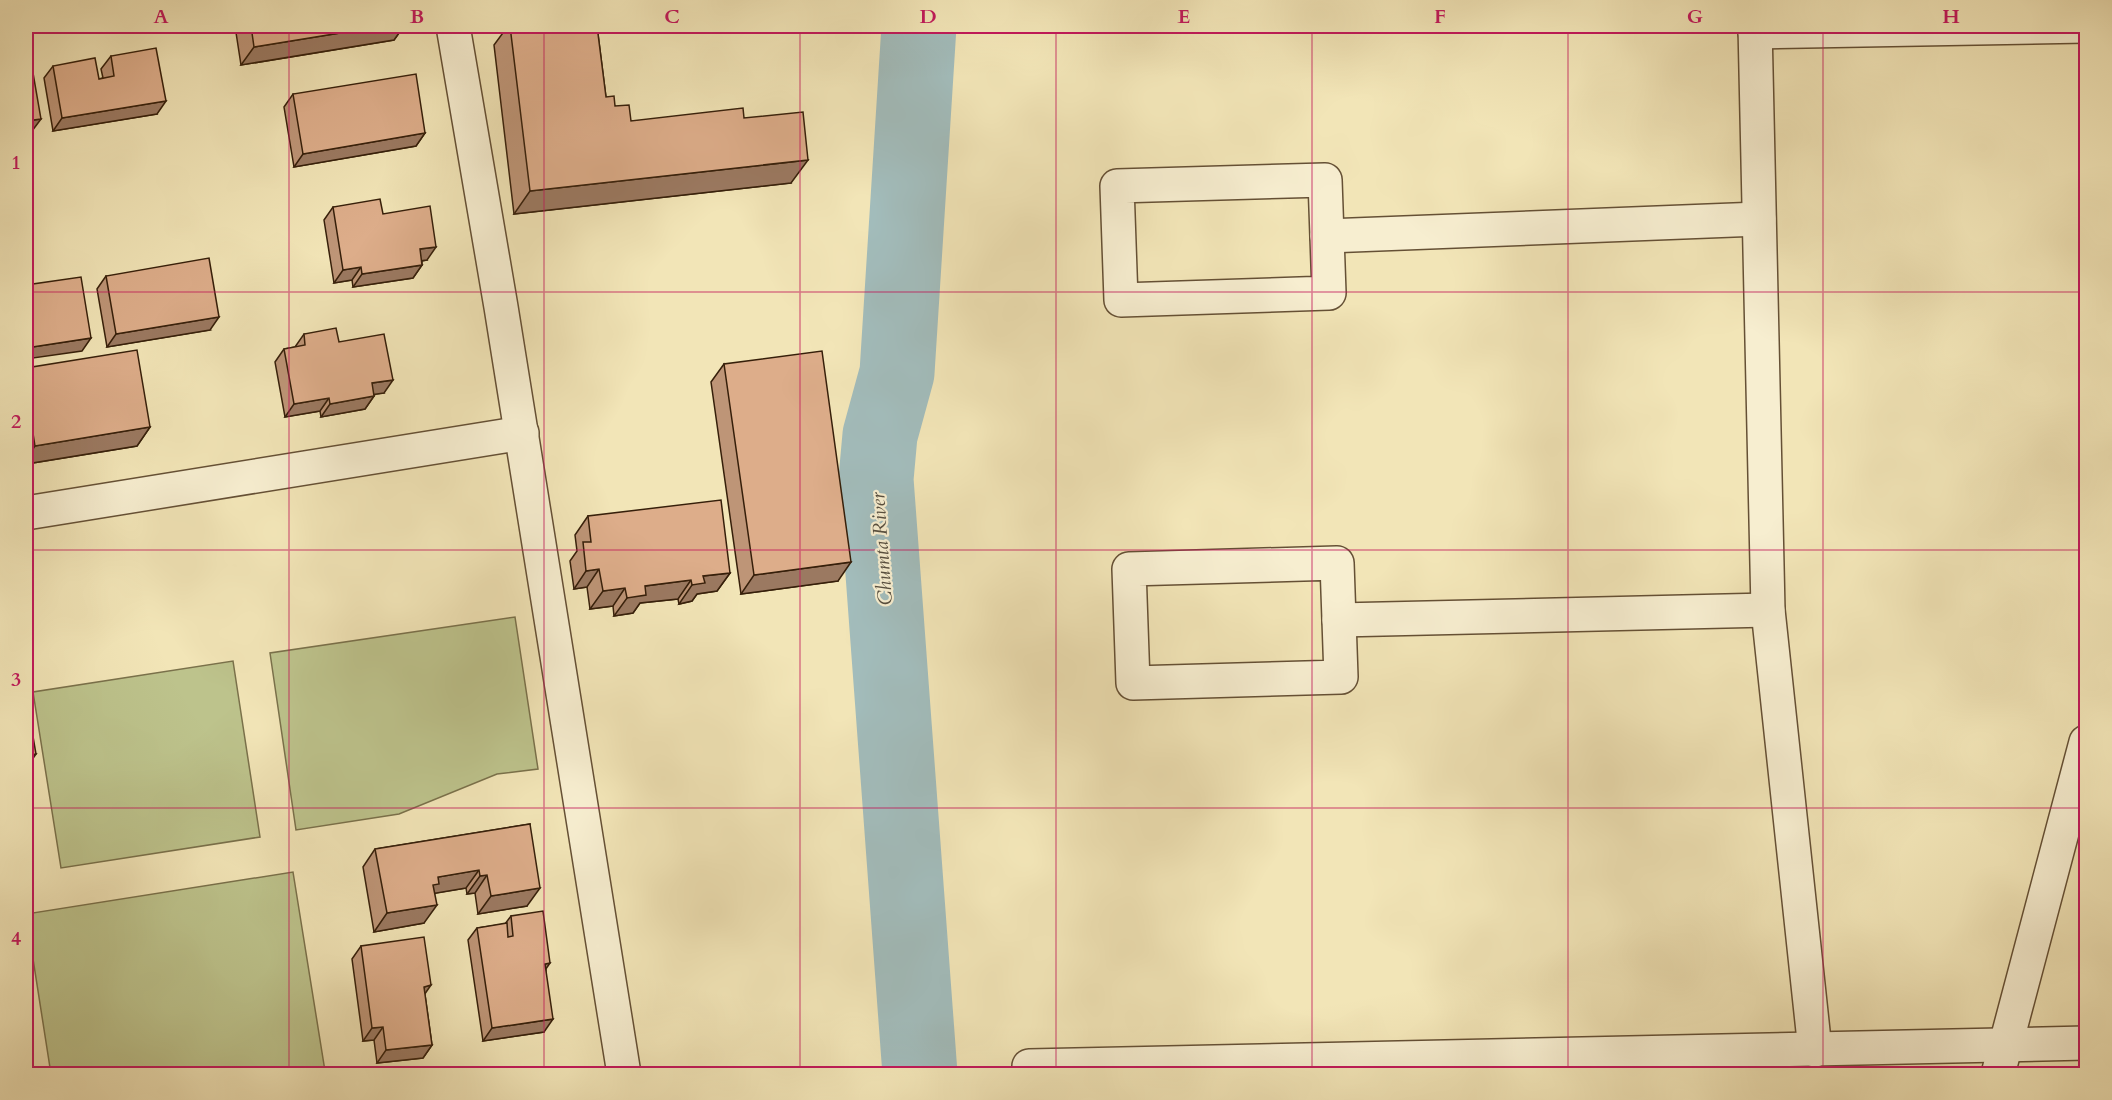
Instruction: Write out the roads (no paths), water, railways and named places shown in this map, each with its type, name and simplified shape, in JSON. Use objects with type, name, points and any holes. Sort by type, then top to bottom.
[{"type":"street","points":[[453,26],[522,433],[624,1074]]},
{"type":"street","points":[[1815,1050],[1768,610],[1755,29],[2086,26]]},
{"type":"street","points":[[1325,180],[1327,236],[1329,293],[1121,300],[1117,186],[1325,180]]},
{"type":"street","points":[[1327,236],[1759,219]]},
{"type":"street","points":[[26,513],[522,433]]},
{"type":"street","points":[[1337,563],[1339,620],[1341,676],[1133,683],[1129,569],[1337,563]]},
{"type":"street","points":[[1339,620],[1768,610]]},
{"type":"street","points":[[2001,1060],[2086,742]]},
{"type":"street","points":[[1029,1066],[1815,1050],[2001,1060],[2086,1043]]},
{"type":"waterway","name":"Chumta River","points":[[919,26],[897,373],[880,435],[876,479],[920,1074]]}]
